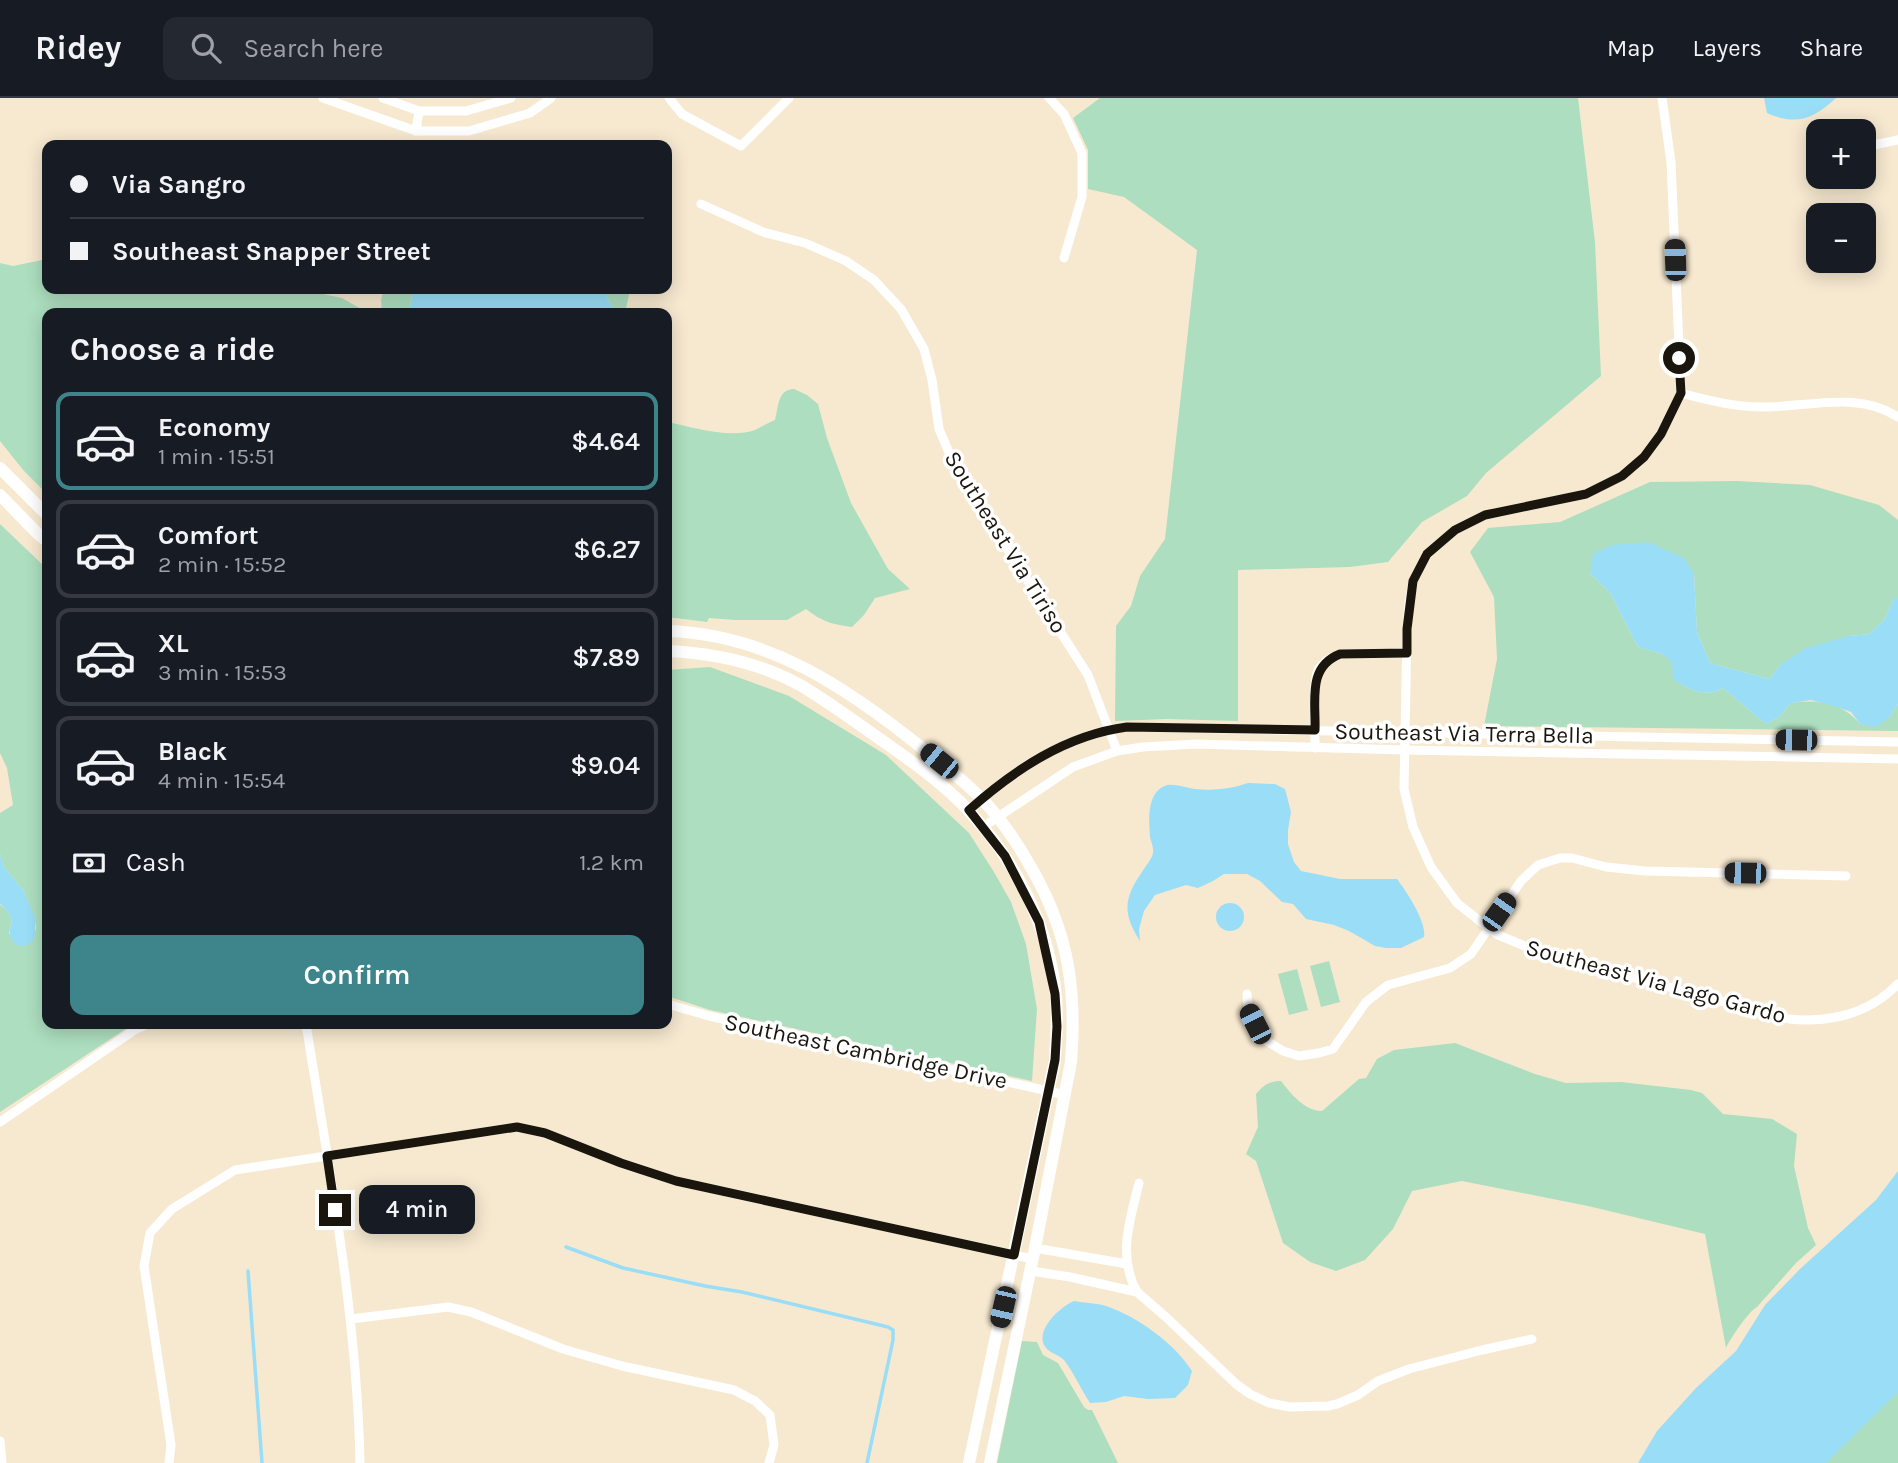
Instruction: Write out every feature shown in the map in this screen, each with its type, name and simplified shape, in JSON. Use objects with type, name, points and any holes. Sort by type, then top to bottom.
[{"type":"street","points":[[323,98],[416,131],[469,131],[530,113],[551,98]]},
{"type":"street","points":[[383,98],[419,111],[466,111],[511,98]]},
{"type":"street","points":[[669,98],[682,114],[741,146],[789,98]]},
{"type":"street","points":[[1049,98],[1063,114],[1082,153],[1082,197],[1064,258]]},
{"type":"street","points":[[1662,98],[1671,162],[1681,393],[1760,407],[1860,403],[1898,416]]},
{"type":"street","points":[[416,131],[419,111]]},
{"type":"street","points":[[1876,145],[1898,140]]},
{"type":"street","name":"Southeast Via Tiriso","points":[[701,204],[763,232],[805,243],[846,261],[874,281],[901,309],[924,349],[932,380],[939,429],[956,469],[1088,675],[1117,751]]},
{"type":"street","name":"Southeast Via Lago Gardo","points":[[1681,393],[1661,434],[1644,457],[1622,476],[1586,494],[1485,515],[1455,530],[1427,554],[1413,581],[1407,629],[1404,789],[1413,827],[1431,867],[1457,903],[1496,934],[1541,953],[1789,1019],[1814,1021],[1863,1009],[1888,994],[1898,984]]},
{"type":"street","points":[[0,468],[42,510]]},
{"type":"street","points":[[0,495],[42,538]]},
{"type":"street","points":[[672,631],[722,638],[768,651],[833,683],[888,721],[956,775],[998,816],[1030,864],[1056,919],[1072,993],[1071,1062],[990,1463]]},
{"type":"street","points":[[672,652],[716,656],[761,668],[824,700],[877,737],[969,810],[1005,856],[1039,922],[1055,994],[1055,1060],[969,1463]]},
{"type":"street","points":[[1315,748],[1318,669],[1330,658],[1340,654],[1407,653]]},
{"type":"street","name":"Southeast Via Terra Bella","points":[[969,810],[1038,758],[1070,741],[1109,730],[1141,727],[1898,742]]},
{"type":"street","name":"Southeast Via Terra Bella","points":[[983,827],[1073,767],[1117,751],[1143,747],[1196,744],[1898,759]]},
{"type":"street","points":[[1247,994],[1248,1010],[1265,1040],[1283,1051],[1299,1056],[1333,1049],[1366,1002],[1388,985],[1450,968],[1471,954],[1521,881],[1538,865],[1560,858],[1645,871],[1846,876]]},
{"type":"street","name":"Southeast Cambridge Drive","points":[[672,1005],[709,1016],[1066,1095]]},
{"type":"street","points":[[0,1122],[136,1029]]},
{"type":"street","points":[[307,1029],[351,1319],[359,1412],[360,1463]]},
{"type":"street","points":[[169,1463],[171,1445],[144,1266],[150,1233],[172,1209],[235,1170],[517,1127],[545,1133],[676,1181],[1033,1259],[1127,1265]]},
{"type":"street","points":[[1139,1183],[1126,1251],[1127,1265],[1137,1292],[1236,1384],[1269,1403],[1309,1408],[1337,1404],[1358,1395],[1378,1381],[1409,1369],[1532,1339]]},
{"type":"street","points":[[1033,1259],[1078,1279],[1137,1292]]},
{"type":"street","points":[[351,1319],[448,1307],[471,1312],[563,1349],[622,1366],[733,1390],[755,1401],[770,1415],[774,1445],[769,1463]]},
{"type":"street","points":[[0,1441],[2,1463]]},
{"type":"green space","points":[[1100,98],[1578,98],[1595,242],[1601,376],[1486,473],[1467,496],[1422,522],[1388,562],[1350,567],[1238,570],[1238,721],[1115,721],[1116,626],[1131,606],[1140,576],[1165,539],[1197,250],[1124,197],[1088,189],[1088,150],[1073,118]]},
{"type":"green space","points":[[42,260],[42,294],[323,294],[342,298],[359,308],[42,308],[42,489],[0,441],[0,263],[13,266]]},
{"type":"green space","points":[[383,294],[412,294],[410,308],[382,308]]},
{"type":"green space","points":[[606,294],[629,294],[626,308],[612,308]]},
{"type":"green space","points":[[794,389],[807,395],[818,404],[827,438],[851,503],[888,569],[910,589],[875,598],[852,627],[828,622],[806,609],[787,620],[709,618],[707,622],[672,618],[672,423],[723,433],[755,430],[775,420],[778,404],[788,390]]},
{"type":"green space","points":[[1737,481],[1810,485],[1879,505],[1898,520],[1898,598],[1894,598],[1884,620],[1869,634],[1849,636],[1781,664],[1769,679],[1710,663],[1697,632],[1694,574],[1590,573],[1610,593],[1638,647],[1662,654],[1673,662],[1674,680],[1686,687],[1704,693],[1723,688],[1766,724],[1779,717],[1791,703],[1829,704],[1846,711],[1860,724],[1889,718],[1898,704],[1898,731],[1484,726],[1497,659],[1494,597],[1470,552],[1488,528],[1560,522],[1650,482]]},
{"type":"green space","points":[[0,524],[42,564],[42,1029],[125,1029],[0,1112],[0,905],[12,919],[9,934],[36,930],[36,921],[23,890],[4,867],[0,854],[0,813],[13,805],[7,768],[0,753]]},
{"type":"green space","points":[[710,667],[789,696],[886,755],[969,833],[1011,902],[1026,944],[1037,1009],[1032,1081],[710,1010],[672,998],[672,670]]},
{"type":"green space","points":[[1329,961],[1340,1002],[1321,1007],[1310,966]]},
{"type":"green space","points":[[1297,969],[1308,1010],[1289,1015],[1278,974]]},
{"type":"green space","points":[[1455,1043],[1566,1083],[1621,1082],[1691,1090],[1702,1093],[1723,1114],[1772,1119],[1797,1134],[1794,1166],[1808,1228],[1816,1245],[1749,1314],[1726,1348],[1705,1234],[1588,1206],[1462,1181],[1412,1191],[1393,1229],[1365,1260],[1336,1271],[1310,1262],[1283,1243],[1256,1161],[1246,1154],[1258,1127],[1256,1094],[1267,1084],[1281,1081],[1304,1105],[1322,1111],[1359,1079],[1366,1078],[1377,1059],[1394,1050]]},
{"type":"green space","points":[[1898,1306],[1898,1463],[1751,1463]]},
{"type":"green space","points":[[1022,1341],[1037,1342],[1043,1355],[1058,1363],[1084,1407],[1092,1410],[1118,1463],[997,1463]]},
{"type":"water","points":[[1764,98],[1836,98],[1820,111],[1796,120],[1767,113]]},
{"type":"water","points":[[412,294],[606,294],[612,308],[410,308]]},
{"type":"water","points":[[1648,542],[1684,558],[1694,574],[1697,632],[1710,663],[1769,679],[1781,664],[1806,648],[1849,636],[1869,634],[1884,620],[1894,598],[1898,598],[1898,704],[1889,718],[1875,727],[1860,724],[1851,712],[1811,700],[1791,703],[1779,717],[1766,724],[1723,688],[1704,693],[1673,680],[1672,662],[1662,654],[1638,647],[1610,593],[1590,573],[1593,554],[1612,545]]},
{"type":"water","points":[[1248,783],[1275,784],[1285,789],[1291,812],[1288,844],[1294,862],[1301,871],[1340,879],[1397,879],[1419,915],[1424,937],[1401,948],[1375,946],[1334,925],[1306,919],[1293,904],[1282,902],[1260,881],[1247,874],[1224,874],[1198,888],[1186,885],[1155,895],[1144,911],[1139,929],[1140,941],[1130,922],[1128,906],[1136,881],[1153,853],[1149,815],[1156,793],[1168,785],[1208,790]]},
{"type":"water","points":[[0,854],[4,867],[23,890],[36,921],[34,940],[25,946],[16,945],[11,939],[12,919],[0,904]]},
{"type":"water","points":[[1230,903],[1240,907],[1244,917],[1240,927],[1230,931],[1220,927],[1216,917],[1220,907]]},
{"type":"water","points":[[1898,1171],[1898,1392],[1826,1463],[1638,1463],[1657,1431],[1696,1388],[1736,1351],[1765,1305],[1800,1269],[1876,1200]]},
{"type":"water","points":[[1074,1301],[1106,1306],[1154,1332],[1192,1371],[1188,1385],[1175,1398],[1124,1396],[1106,1402],[1090,1403],[1064,1360],[1048,1350],[1043,1341],[1045,1327],[1050,1320]]},
{"type":"waterway","points":[[566,1247],[623,1268],[742,1292],[893,1330],[867,1463]]},
{"type":"waterway","points":[[248,1271],[262,1463]]},
{"type":"route","points":[[335,1210],[327,1156],[517,1127],[545,1133],[676,1181],[1014,1255],[1055,1060],[1055,994],[1039,922],[1005,856],[969,810],[1038,758],[1070,741],[1109,730],[1127,727],[1315,730],[1318,669],[1330,658],[1340,654],[1407,653],[1413,581],[1427,554],[1455,530],[1485,515],[1586,494],[1622,476],[1644,457],[1661,434],[1681,393],[1679,358]]}]
